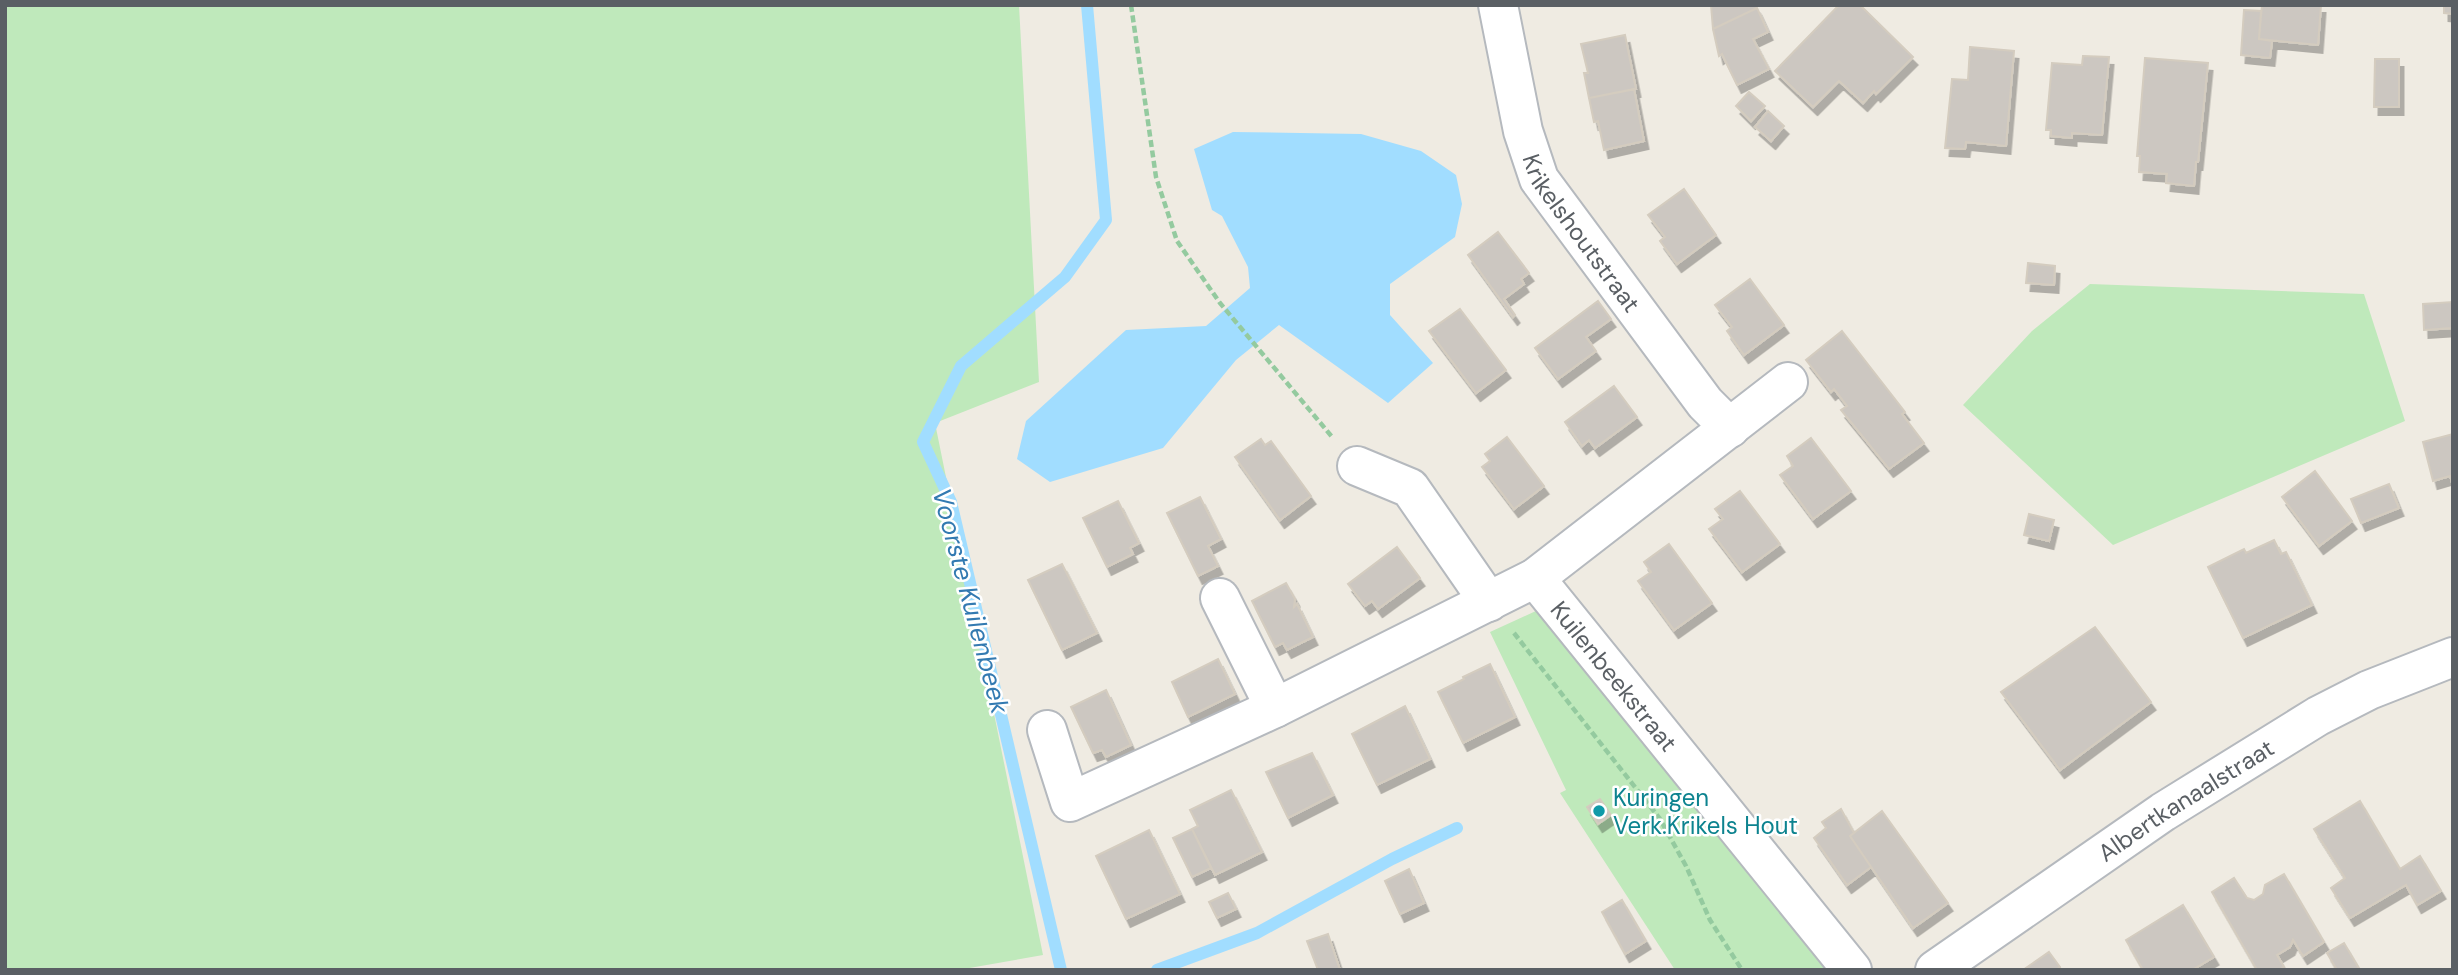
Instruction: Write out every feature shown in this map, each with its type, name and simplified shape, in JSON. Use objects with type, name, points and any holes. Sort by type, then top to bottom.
[{"type":"street","name":"Krikelshoutstraat","points":[[1498,5],[1523,131],[1539,179],[1705,403],[1730,428]]},
{"type":"street","name":"Kuilenbeekstraat","points":[[1047,730],[1070,802],[1275,708],[1535,578],[1788,382]]},
{"type":"street","points":[[1357,466],[1410,488],[1489,602]]},
{"type":"street","name":"Kuilenbeekstraat","points":[[1535,578],[1852,970]]},
{"type":"street","points":[[1220,598],[1275,708]]},
{"type":"street","name":"Albertkanaalstraat","points":[[1935,970],[2163,812],[2318,716],[2369,690],[2453,657]]},
{"type":"path","points":[[1131,5],[1156,177],[1177,241],[1220,303],[1357,466]]},
{"type":"path","points":[[1489,602],[1660,820],[1686,866],[1710,920],[1742,970]]},
{"type":"green space","points":[[5,5],[1019,5],[1039,382],[935,423],[1043,955],[958,970],[5,970]]},
{"type":"green space","points":[[2090,284],[2364,294],[2405,421],[2113,545],[1963,405],[2032,331]]},
{"type":"green space","points":[[1538,610],[1833,970],[1675,970],[1560,793],[1566,790],[1490,632]]},
{"type":"water","points":[[1233,132],[1361,134],[1421,151],[1456,175],[1462,204],[1455,237],[1390,284],[1390,315],[1433,363],[1388,403],[1279,325],[1236,360],[1163,448],[1050,482],[1017,459],[1026,421],[1126,330],[1206,326],[1250,288],[1248,267],[1222,216],[1212,210],[1194,149]]},
{"type":"building","points":[[1711,5],[1755,5],[1757,8],[1713,29]]},
{"type":"building","points":[[1839,5],[1860,5],[1913,57],[1876,94],[1874,91],[1863,103],[1839,81],[1813,107],[1775,71]]},
{"type":"building","points":[[2262,5],[2321,5],[2318,45],[2259,39]]},
{"type":"building","points":[[2444,5],[2453,5],[2453,14],[2444,13]]},
{"type":"building","points":[[1757,8],[1768,32],[1753,39],[1769,69],[1737,85],[1722,54],[1719,56],[1713,29]]},
{"type":"building","points":[[2244,10],[2261,11],[2259,39],[2272,41],[2270,58],[2241,55]]},
{"type":"building","points":[[1625,35],[1636,89],[1589,98],[1584,73],[1588,73],[1581,44]]},
{"type":"building","points":[[1970,47],[2014,51],[2006,146],[1966,142],[1965,149],[1945,148],[1952,79],[1968,80]]},
{"type":"building","points":[[2083,56],[2109,57],[2102,135],[2072,133],[2072,138],[2051,136],[2051,130],[2046,130],[2052,63],[2082,65]]},
{"type":"building","points":[[2145,58],[2208,63],[2194,186],[2166,183],[2167,174],[2139,172],[2140,156],[2137,156]]},
{"type":"building","points":[[2375,59],[2399,59],[2399,107],[2374,107]]},
{"type":"building","points":[[1634,89],[1644,141],[1604,150],[1598,121],[1594,122],[1589,98]]},
{"type":"building","points":[[1749,92],[1765,106],[1751,121],[1736,106]]},
{"type":"building","points":[[1768,111],[1784,126],[1771,141],[1755,127]]},
{"type":"building","points":[[1684,189],[1716,235],[1677,264],[1660,241],[1665,237],[1648,215]]},
{"type":"building","points":[[1498,232],[1529,273],[1521,279],[1524,284],[1504,299],[1515,315],[1513,317],[1468,255]]},
{"type":"building","points":[[2028,263],[2055,266],[2054,285],[2026,283]]},
{"type":"building","points":[[1750,279],[1784,325],[1744,355],[1727,331],[1732,327],[1715,305]]},
{"type":"building","points":[[1598,301],[1611,319],[1586,337],[1596,351],[1558,379],[1535,348]]},
{"type":"building","points":[[2453,302],[2453,328],[2424,330],[2423,304]]},
{"type":"building","points":[[1460,309],[1506,370],[1476,393],[1429,331]]},
{"type":"building","points":[[1842,331],[1905,412],[1902,414],[1924,443],[1889,469],[1841,410],[1847,406],[1834,389],[1831,392],[1806,360]]},
{"type":"building","points":[[1614,386],[1637,417],[1595,448],[1589,440],[1582,446],[1565,422]]},
{"type":"building","points":[[2453,434],[2453,486],[2450,476],[2433,481],[2423,442]]},
{"type":"building","points":[[1507,437],[1544,486],[1514,509],[1482,467],[1490,461],[1485,454]]},
{"type":"building","points":[[1811,438],[1851,491],[1813,519],[1780,475],[1793,466],[1787,456]]},
{"type":"building","points":[[1261,439],[1265,445],[1271,441],[1311,496],[1280,520],[1235,457]]},
{"type":"building","points":[[2315,471],[2352,521],[2319,546],[2282,497]]},
{"type":"building","points":[[2389,484],[2399,508],[2361,523],[2351,499]]},
{"type":"building","points":[[1740,491],[1780,544],[1742,572],[1709,529],[1723,519],[1715,509]]},
{"type":"building","points":[[1200,497],[1221,539],[1208,546],[1218,566],[1198,576],[1167,513]]},
{"type":"building","points":[[1118,501],[1139,543],[1130,548],[1133,554],[1107,567],[1083,518]]},
{"type":"building","points":[[2029,514],[2054,520],[2049,541],[2024,535]]},
{"type":"building","points":[[2274,540],[2281,554],[2286,552],[2312,605],[2243,638],[2208,567],[2244,549],[2246,553]]},
{"type":"building","points":[[1669,544],[1712,603],[1674,630],[1638,581],[1651,572],[1644,562]]},
{"type":"building","points":[[1397,547],[1420,578],[1378,609],[1372,601],[1365,606],[1348,584]]},
{"type":"building","points":[[1062,564],[1097,633],[1062,650],[1028,580]]},
{"type":"building","points":[[1286,583],[1295,599],[1294,607],[1297,604],[1313,637],[1287,650],[1283,643],[1275,647],[1252,601]]},
{"type":"building","points":[[2095,627],[2151,702],[2060,770],[2001,692]]},
{"type":"building","points":[[1218,659],[1235,694],[1188,717],[1172,682]]},
{"type":"building","points":[[1490,664],[1515,717],[1463,743],[1438,692]]},
{"type":"building","points":[[1106,690],[1131,745],[1106,757],[1102,750],[1093,753],[1071,707]]},
{"type":"building","points":[[1405,706],[1430,759],[1377,785],[1352,734]]},
{"type":"building","points":[[1312,753],[1333,795],[1288,818],[1266,772]]},
{"type":"building","points":[[1231,790],[1262,852],[1215,875],[1192,829],[1198,826],[1190,810]]},
{"type":"building","name":"Kuringen Verk.Krikels Hout","points":[[1600,799],[1611,815],[1598,824],[1587,807]]},
{"type":"building","points":[[2360,801],[2400,869],[2420,856],[2441,891],[2417,905],[2406,885],[2350,918],[2331,888],[2345,878],[2314,829]]},
{"type":"building","points":[[1841,809],[1854,833],[1850,836],[1871,867],[1847,885],[1814,838],[1826,828],[1822,822]]},
{"type":"building","points":[[1882,811],[1948,903],[1913,928],[1850,836]]},
{"type":"building","points":[[1192,829],[1211,868],[1192,877],[1173,838]]},
{"type":"building","points":[[1149,830],[1180,894],[1126,919],[1096,856]]},
{"type":"building","points":[[1409,869],[1424,903],[1400,914],[1385,881]]},
{"type":"building","points":[[2284,874],[2324,942],[2303,956],[2293,940],[2290,947],[2277,955],[2284,967],[2279,970],[2257,970],[2212,892],[2234,878],[2247,898],[2254,900],[2263,894],[2265,885]]},
{"type":"building","points":[[1228,893],[1236,909],[1217,918],[1209,902]]},
{"type":"building","points":[[1622,900],[1646,941],[1625,954],[1602,912]]},
{"type":"building","points":[[2183,905],[2214,957],[2192,970],[2143,970],[2126,940]]},
{"type":"building","points":[[1328,934],[1340,970],[1318,970],[1307,941]]},
{"type":"building","points":[[2344,943],[2360,970],[2337,970],[2327,953]]},
{"type":"building","points":[[2049,952],[2060,967],[2056,970],[2023,970]]},
{"type":"waterway","name":"Voorste Kuilenbeek","points":[[1061,970],[951,502],[923,442],[961,366],[1065,277],[1106,220],[1087,5]]},
{"type":"waterway","name":"Voorste Kuilenbeek","points":[[1157,970],[1257,933],[1392,859],[1457,828]]},
{"type":"place","name":"Kuringen Verk.Krikels Hout","points":[[1599,811]]}]
